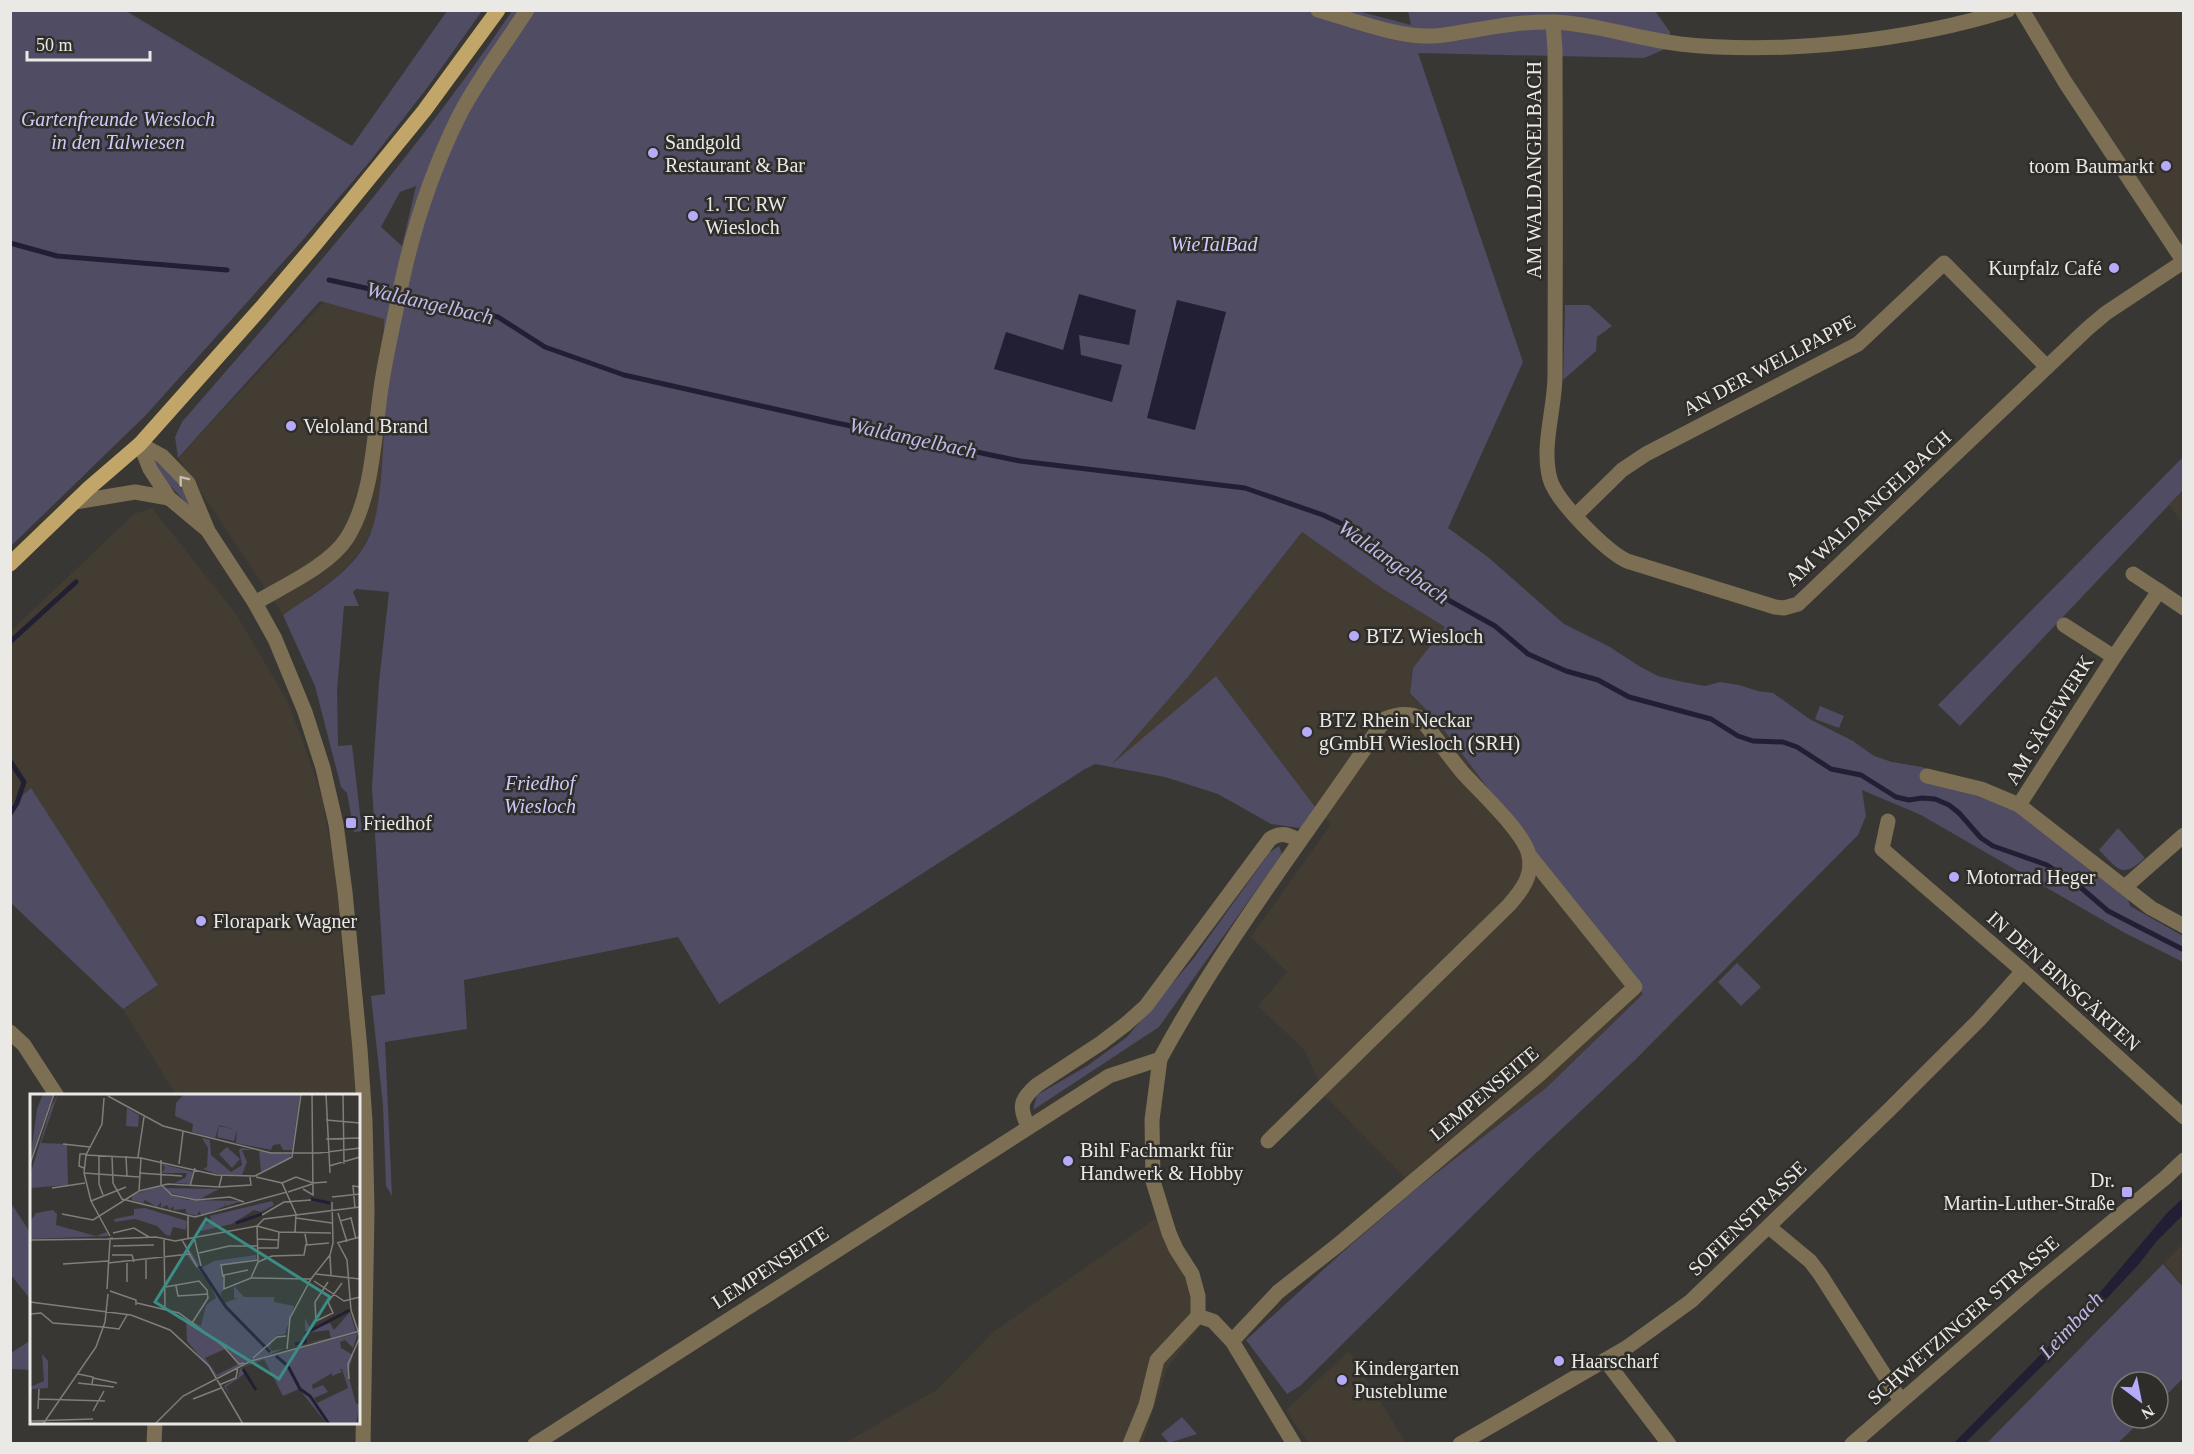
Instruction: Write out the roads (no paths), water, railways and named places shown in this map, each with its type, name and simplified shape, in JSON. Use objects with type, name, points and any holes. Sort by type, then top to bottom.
[{"type":"main road","points":[[10,564],[140,444],[348,206],[424,111],[498,10]]},
{"type":"street","points":[[255,603],[330,557],[346,539],[358,517],[364,496],[381,387],[403,280],[423,206],[459,117],[527,10]]},
{"type":"street","points":[[1318,10],[1407,35],[1425,36],[1521,23],[1553,22],[1588,25],[1677,43],[1722,47],[1794,46],[1916,33],[1967,23],[2008,10]]},
{"type":"street","points":[[2022,10],[2071,91],[2183,262]]},
{"type":"street","name":"AM WALDANGELBACH","points":[[1553,22],[1555,50],[1555,379],[1547,466],[1551,483],[1560,499],[1609,550],[1627,561],[1775,606],[1792,606],[1804,601],[2097,320],[2183,262]]},
{"type":"street","name":"AN DER WELLPAPPE","points":[[1576,515],[1622,470],[1646,454],[1858,344],[1944,263],[2047,367]]},
{"type":"street","points":[[140,444],[150,469],[170,498],[208,531]]},
{"type":"street","points":[[140,444],[162,456],[188,483],[208,531],[255,603],[275,639],[305,712],[336,824],[345,892],[365,1121],[367,1210],[363,1443]]},
{"type":"street","points":[[75,502],[135,492],[170,498]]},
{"type":"street","points":[[2133,574],[2184,608]]},
{"type":"street","name":"AM SÄGEWERK","points":[[2019,805],[2159,591]]},
{"type":"street","name":"AM SÄGEWERK","points":[[2064,625],[2114,657]]},
{"type":"street","name":"LEMPENSEITE","points":[[535,1443],[1109,1076],[1160,1059],[1208,976],[1385,719],[1413,714],[1420,718],[1522,838],[1529,855],[1635,987],[1540,1074],[1339,1244],[1278,1292],[1232,1341]]},
{"type":"street","name":"AM SÄGEWERK","points":[[1927,776],[1982,789],[2019,805],[2151,908],[2184,926]]},
{"type":"street","name":"IN DEN BINSGÄRTEN","points":[[1888,821],[1882,849],[2023,971],[2184,1117]]},
{"type":"street","points":[[1028,1126],[1022,1105],[1025,1096],[1037,1085],[1126,1024],[1146,1006],[1270,839],[1277,835],[1287,834],[1300,841]]},
{"type":"street","points":[[2125,887],[2184,835]]},
{"type":"street","points":[[1268,1141],[1509,905],[1523,889],[1528,878],[1529,855]]},
{"type":"street","name":"SOFIENSTRASSE","points":[[1460,1443],[1650,1333],[1691,1301],[1979,1020],[2023,971]]},
{"type":"street","points":[[10,1032],[17,1036],[24,1045],[56,1094]]},
{"type":"street","points":[[1130,1443],[1146,1405],[1157,1360],[1198,1316],[1198,1296],[1192,1274],[1169,1233],[1153,1181],[1152,1120],[1160,1059]]},
{"type":"street","name":"SCHWETZINGER STRASSE","points":[[1852,1443],[2184,1160]]},
{"type":"street","points":[[1768,1227],[1810,1261],[1820,1274],[1901,1401]]},
{"type":"street","points":[[1198,1316],[1212,1321],[1232,1341],[1294,1443]]},
{"type":"street","points":[[1605,1360],[1669,1443]]},
{"type":"street","points":[[154,1443],[155,1424]]},
{"type":"water","points":[[1079,294],[1136,310],[1129,345],[1079,335],[1081,355],[1122,365],[1112,402],[994,369],[1006,332],[1063,350]]},
{"type":"water","points":[[1177,300],[1226,312],[1195,430],[1147,418]]},
{"type":"water","name":"Leimbach","points":[[2183,1198],[2183,1215],[2069,1339],[1965,1443],[1954,1443],[2091,1303],[2167,1213]]},
{"type":"waterway","name":"Waldangelbach","points":[[10,243],[57,256],[227,270]]},
{"type":"waterway","name":"Waldangelbach","points":[[329,280],[498,317],[545,347],[624,375],[1020,461],[1245,488],[1323,515],[1351,528],[1441,596],[1495,626],[1528,654],[1566,671],[1598,680],[1629,697],[1711,719],[1738,736],[1753,741],[1783,742],[1797,747],[1831,769],[1861,775],[1896,797],[1909,800],[1935,799],[1949,805],[1981,838],[1993,846],[2047,865],[2079,886],[2108,911],[2184,950]]},
{"type":"waterway","points":[[10,642],[76,582]]},
{"type":"waterway","points":[[10,761],[24,782],[17,803],[10,814]]},
{"type":"place","name":"Sandgold Restaurant & Bar","points":[[653,153]]},
{"type":"place","name":"toom Baumarkt","points":[[2166,166]]},
{"type":"place","name":"1. TC RW Wiesloch","points":[[693,216]]},
{"type":"place","name":"Kurpfalz Café","points":[[2114,268]]},
{"type":"place","name":"Veloland Brand","points":[[291,426]]},
{"type":"place","name":"BTZ Wiesloch","points":[[1354,636]]},
{"type":"place","name":"BTZ Rhein Neckar gGmbH Wiesloch (SRH)","points":[[1307,732]]},
{"type":"place","name":"Friedhof","points":[[351,823]]},
{"type":"place","name":"Motorrad Heger","points":[[1954,877]]},
{"type":"place","name":"Florapark Wagner","points":[[201,921]]},
{"type":"place","name":"Bihl Fachmarkt für Handwerk & Hobby","points":[[1068,1161]]},
{"type":"place","name":"Dr. Martin-Luther-Straße","points":[[2127,1192]]},
{"type":"place","name":"Haarscharf","points":[[1559,1361]]},
{"type":"place","name":"Kindergarten Pusteblume","points":[[1342,1380]]},
{"type":"park label","name":"Gartenfreunde Wiesloch in den Talwiesen","points":[[118,130]]},
{"type":"park label","name":"WieTalBad","points":[[1214,244]]},
{"type":"park label","name":"Friedhof Wiesloch","points":[[540,794]]}]
